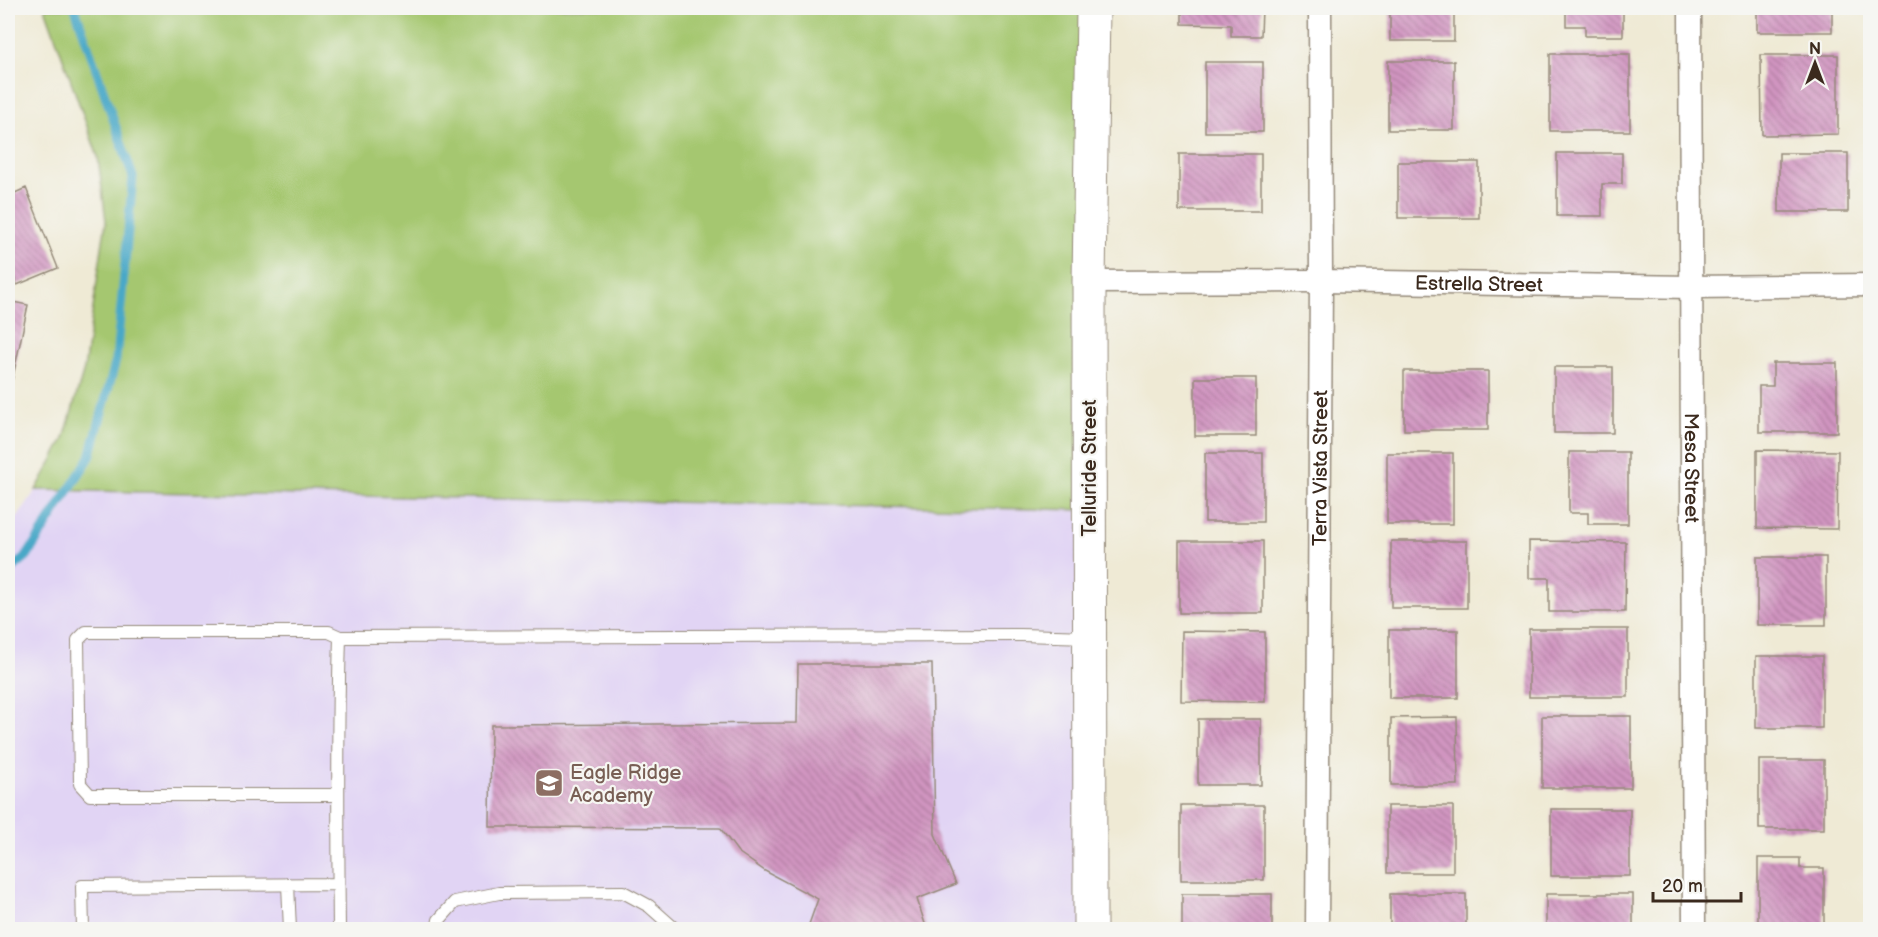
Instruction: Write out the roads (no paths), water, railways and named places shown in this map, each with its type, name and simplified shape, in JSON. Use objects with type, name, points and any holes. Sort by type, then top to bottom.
[{"type":"street","name":"Telluride Street","points":[[1090,930],[1089,282],[1093,8]]},
{"type":"street","name":"Terra Vista Street","points":[[1317,930],[1321,281],[1320,8]]},
{"type":"street","name":"Mesa Street","points":[[1690,8],[1694,930]]},
{"type":"street","name":"Estrella Street","points":[[1089,282],[1321,281],[1691,287],[1870,285]]},
{"type":"lane","points":[[338,795],[90,795],[80,784],[78,640],[86,632],[329,632],[340,637],[1021,635],[1090,637]]},
{"type":"lane","points":[[339,930],[340,637]]},
{"type":"lane","points":[[288,884],[290,930]]},
{"type":"lane","points":[[83,930],[82,886],[338,884]]},
{"type":"lane","points":[[437,930],[439,920],[454,902],[499,893],[623,892],[649,906],[676,930]]},
{"type":"waterway","points":[[8,572],[27,556],[90,457],[116,360],[133,177],[75,8]]},
{"type":"place","name":"Eagle Ridge Academy","points":[[549,783]]}]
